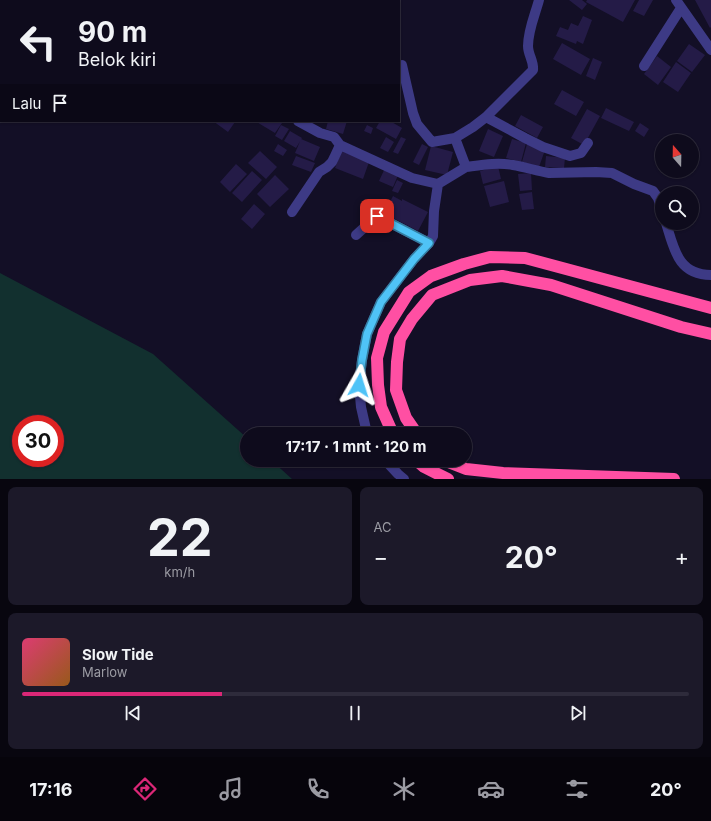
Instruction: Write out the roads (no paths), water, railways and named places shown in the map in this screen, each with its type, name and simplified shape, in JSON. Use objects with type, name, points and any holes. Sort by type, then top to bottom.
[{"type":"highway","points":[[390,427],[381,407],[378,384],[377,358],[384,332],[408,292],[431,276],[464,264],[490,257],[525,258],[711,308]]},
{"type":"highway","points":[[412,427],[406,418],[396,390],[400,339],[412,319],[432,295],[470,280],[502,276],[551,285],[681,327],[711,334]]},
{"type":"highway","points":[[424,467],[448,479]]},
{"type":"highway","points":[[461,467],[466,469],[503,473],[674,479]]},
{"type":"street","points":[[402,65],[417,124],[432,142],[455,138],[486,117],[534,70],[534,65],[528,52],[528,34],[539,0]]},
{"type":"street","points":[[644,66],[679,4],[711,50]]},
{"type":"street","points":[[486,117],[543,147],[570,156],[581,153],[588,144]]},
{"type":"street","points":[[300,122],[320,133],[334,137],[340,145],[412,178],[438,184],[466,167],[500,164],[513,165],[549,173],[596,172],[612,174],[655,193]]},
{"type":"street","points":[[455,138],[466,167]]},
{"type":"street","points":[[292,212],[319,172],[332,162],[340,145]]},
{"type":"street","points":[[366,427],[361,407],[359,385],[367,334],[381,302],[433,236],[434,211],[438,184]]},
{"type":"street","points":[[356,235],[377,216],[429,243]]},
{"type":"street","points":[[668,230],[674,249],[683,265],[695,273],[711,275]]},
{"type":"street","points":[[393,467],[404,479]]}]
